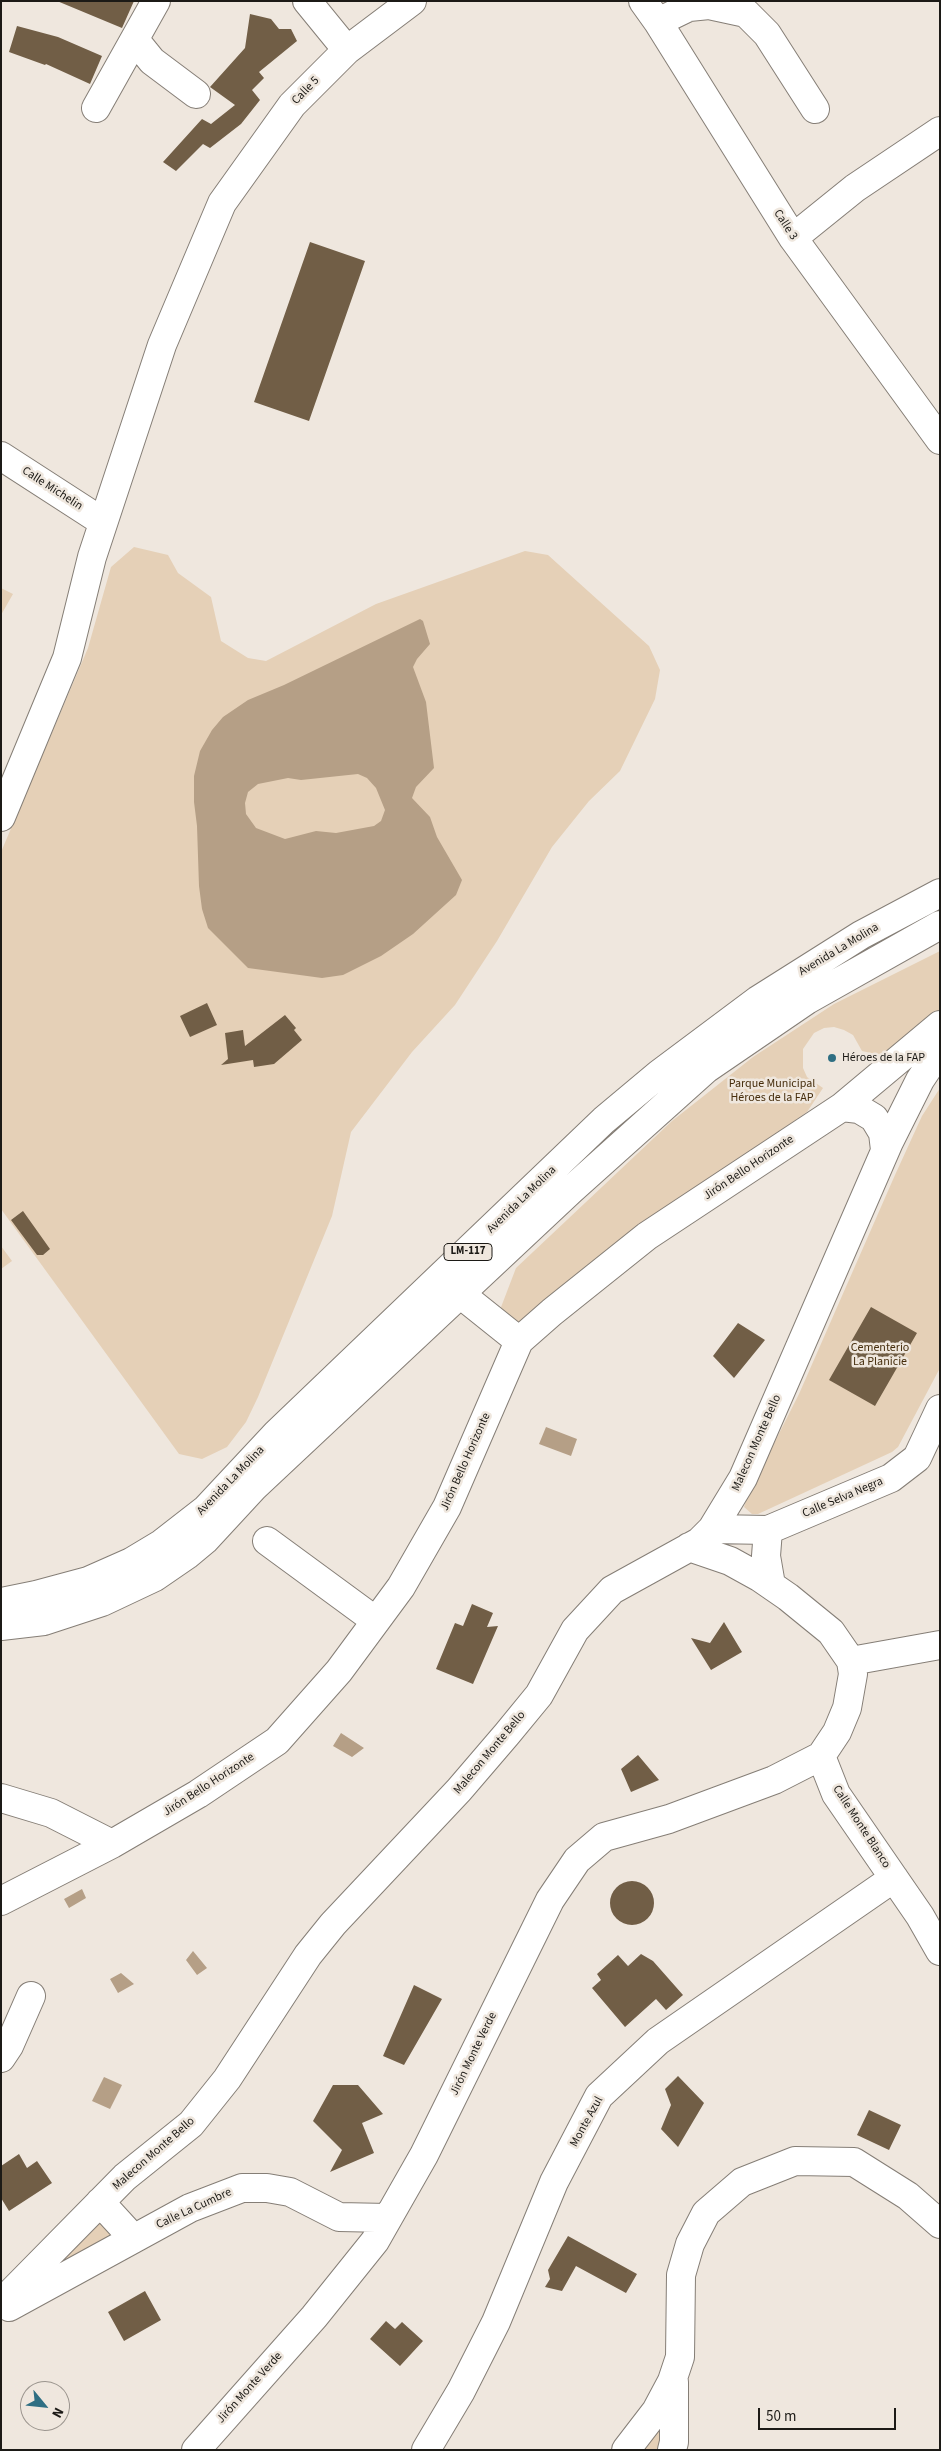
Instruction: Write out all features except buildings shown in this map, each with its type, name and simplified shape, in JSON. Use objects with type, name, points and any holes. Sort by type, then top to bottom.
[{"type":"street","points":[[96,108],[156,1]]},
{"type":"street","points":[[307,1],[346,50]]},
{"type":"street","name":"Calle 5","points":[[1,817],[67,658],[92,557],[162,345],[222,203],[292,105],[346,50],[412,1]]},
{"type":"street","points":[[651,12],[709,5],[746,13],[767,34],[815,109]]},
{"type":"street","name":"Calle 3","points":[[651,12],[793,238],[940,440]]},
{"type":"street","points":[[135,40],[152,61],[196,94]]},
{"type":"street","points":[[793,238],[855,188],[940,131]]},
{"type":"street","name":"Calle Michelin","points":[[1,456],[104,522]]},
{"type":"street","name":"Avenida La Molina","points":[[1,1626],[44,1621],[102,1602],[154,1577],[187,1555],[205,1540],[254,1487],[452,1284],[604,1120],[659,1074],[758,1000],[861,935],[940,893]]},
{"type":"street","name":"Avenida La Molina","points":[[1,1602],[88,1581],[131,1562],[161,1544],[206,1509],[277,1433],[452,1284],[571,1190],[706,1069],[807,1000],[940,924]]},
{"type":"street","name":"Jirón Bello Horizonte","points":[[1,1901],[112,1844],[198,1794],[277,1741],[339,1671],[400,1587],[447,1507],[519,1341],[647,1236],[842,1107],[940,1025]]},
{"type":"street","name":"Malecon Monte Bello","points":[[1,2303],[125,2177],[191,2124],[227,2079],[308,1955],[333,1924],[459,1790],[539,1695],[575,1630],[612,1590],[699,1542],[712,1529],[743,1478],[904,1110],[940,1050]]},
{"type":"street","points":[[842,1107],[859,1109],[874,1118],[883,1133],[885,1150]]},
{"type":"street","points":[[452,1284],[519,1341]]},
{"type":"street","name":"Calle Selva Negra","points":[[712,1529],[768,1530],[891,1478],[917,1458],[940,1410]]},
{"type":"street","points":[[768,1530],[766,1556],[771,1585]]},
{"type":"street","points":[[267,1540],[376,1621]]},
{"type":"street","points":[[690,1547],[730,1561],[771,1585],[831,1632],[851,1661],[854,1674],[847,1708],[837,1732],[821,1756]]},
{"type":"street","points":[[851,1661],[940,1645]]},
{"type":"street","name":"Calle Monte Blanco","points":[[821,1756],[836,1794],[894,1878],[940,1951]]},
{"type":"street","name":"Jirón Monte Verde","points":[[196,2450],[314,2317],[357,2264],[388,2218],[424,2154],[550,1900],[577,1860],[604,1837],[670,1819],[765,1783],[821,1756]]},
{"type":"street","points":[[1,1798],[51,1813],[112,1844]]},
{"type":"street","name":"Monte Azul","points":[[426,2450],[461,2391],[496,2322],[554,2182],[599,2096],[658,2041],[894,1878]]},
{"type":"street","points":[[1,2058],[9,2046],[31,1996]]},
{"type":"street","points":[[626,2450],[656,2411],[674,2375],[680,2357],[681,2275],[690,2244],[706,2213],[742,2182],[795,2162],[854,2162],[908,2196],[940,2224]]},
{"type":"street","name":"Calle La Cumbre","points":[[1,2312],[190,2208],[242,2188],[267,2188],[290,2192],[339,2218],[388,2218]]},
{"type":"street","points":[[100,2202],[134,2238]]},
{"type":"street","points":[[339,2218],[357,2264]]},
{"type":"street","points":[[672,2450],[674,2442],[674,2375]]},
{"type":"green space","points":[[134,547],[168,555],[178,573],[211,597],[221,641],[248,658],[266,661],[376,604],[525,551],[548,555],[649,646],[660,670],[655,699],[620,771],[589,801],[552,847],[497,941],[455,1005],[412,1052],[351,1132],[332,1216],[258,1397],[246,1422],[227,1447],[202,1459],[179,1454],[1,1209],[1,852],[88,648],[111,567]]},
{"type":"green space","points":[[1,588],[13,594],[1,615]]},
{"type":"green space","name":"Parque Municipal Héroes de la FAP","points":[[940,951],[940,1014],[888,1057],[862,1051],[853,1035],[844,1030],[834,1027],[824,1028],[814,1033],[803,1049],[803,1068],[807,1077],[823,1088],[807,1112],[641,1230],[523,1320],[513,1326],[498,1315],[516,1268],[672,1121],[753,1057],[834,1004]]},
{"type":"green space","name":"Cementerio La Planicie","points":[[940,1088],[940,1368],[898,1447],[892,1452],[758,1514],[752,1514],[744,1507],[748,1495],[799,1394],[922,1116]]},
{"type":"green space","points":[[1,1246],[12,1261],[1,1269]]},
{"type":"green space","points":[[99,2217],[113,2238],[27,2289]]},
{"type":"green space","points":[[662,2430],[661,2450],[639,2450]]},
{"type":"shaded area","points":[[420,619],[423,621],[430,644],[417,659],[413,667],[426,702],[434,768],[416,787],[412,798],[430,817],[437,837],[462,880],[456,895],[413,934],[381,956],[343,975],[322,978],[248,968],[208,928],[202,909],[194,802],[194,776],[200,751],[212,730],[223,717],[248,700],[284,685]],"holes":[[[358,774],[367,778],[376,788],[385,810],[381,821],[374,826],[336,833],[316,831],[285,839],[256,828],[246,814],[245,803],[248,792],[258,784],[288,778],[301,780]]]},
{"type":"shaded area","points":[[546,1427],[577,1439],[571,1456],[539,1444]]},
{"type":"shaded area","points":[[341,1733],[364,1748],[352,1757],[333,1746]]},
{"type":"shaded area","points":[[82,1889],[86,1898],[69,1908],[64,1899]]},
{"type":"shaded area","points":[[193,1951],[207,1968],[197,1975],[186,1960]]},
{"type":"shaded area","points":[[121,1973],[134,1984],[118,1993],[110,1979]]},
{"type":"shaded area","points":[[104,2077],[122,2085],[110,2109],[92,2101]]},
{"type":"place","name":"Héroes de la FAP","points":[[832,1058]]}]
